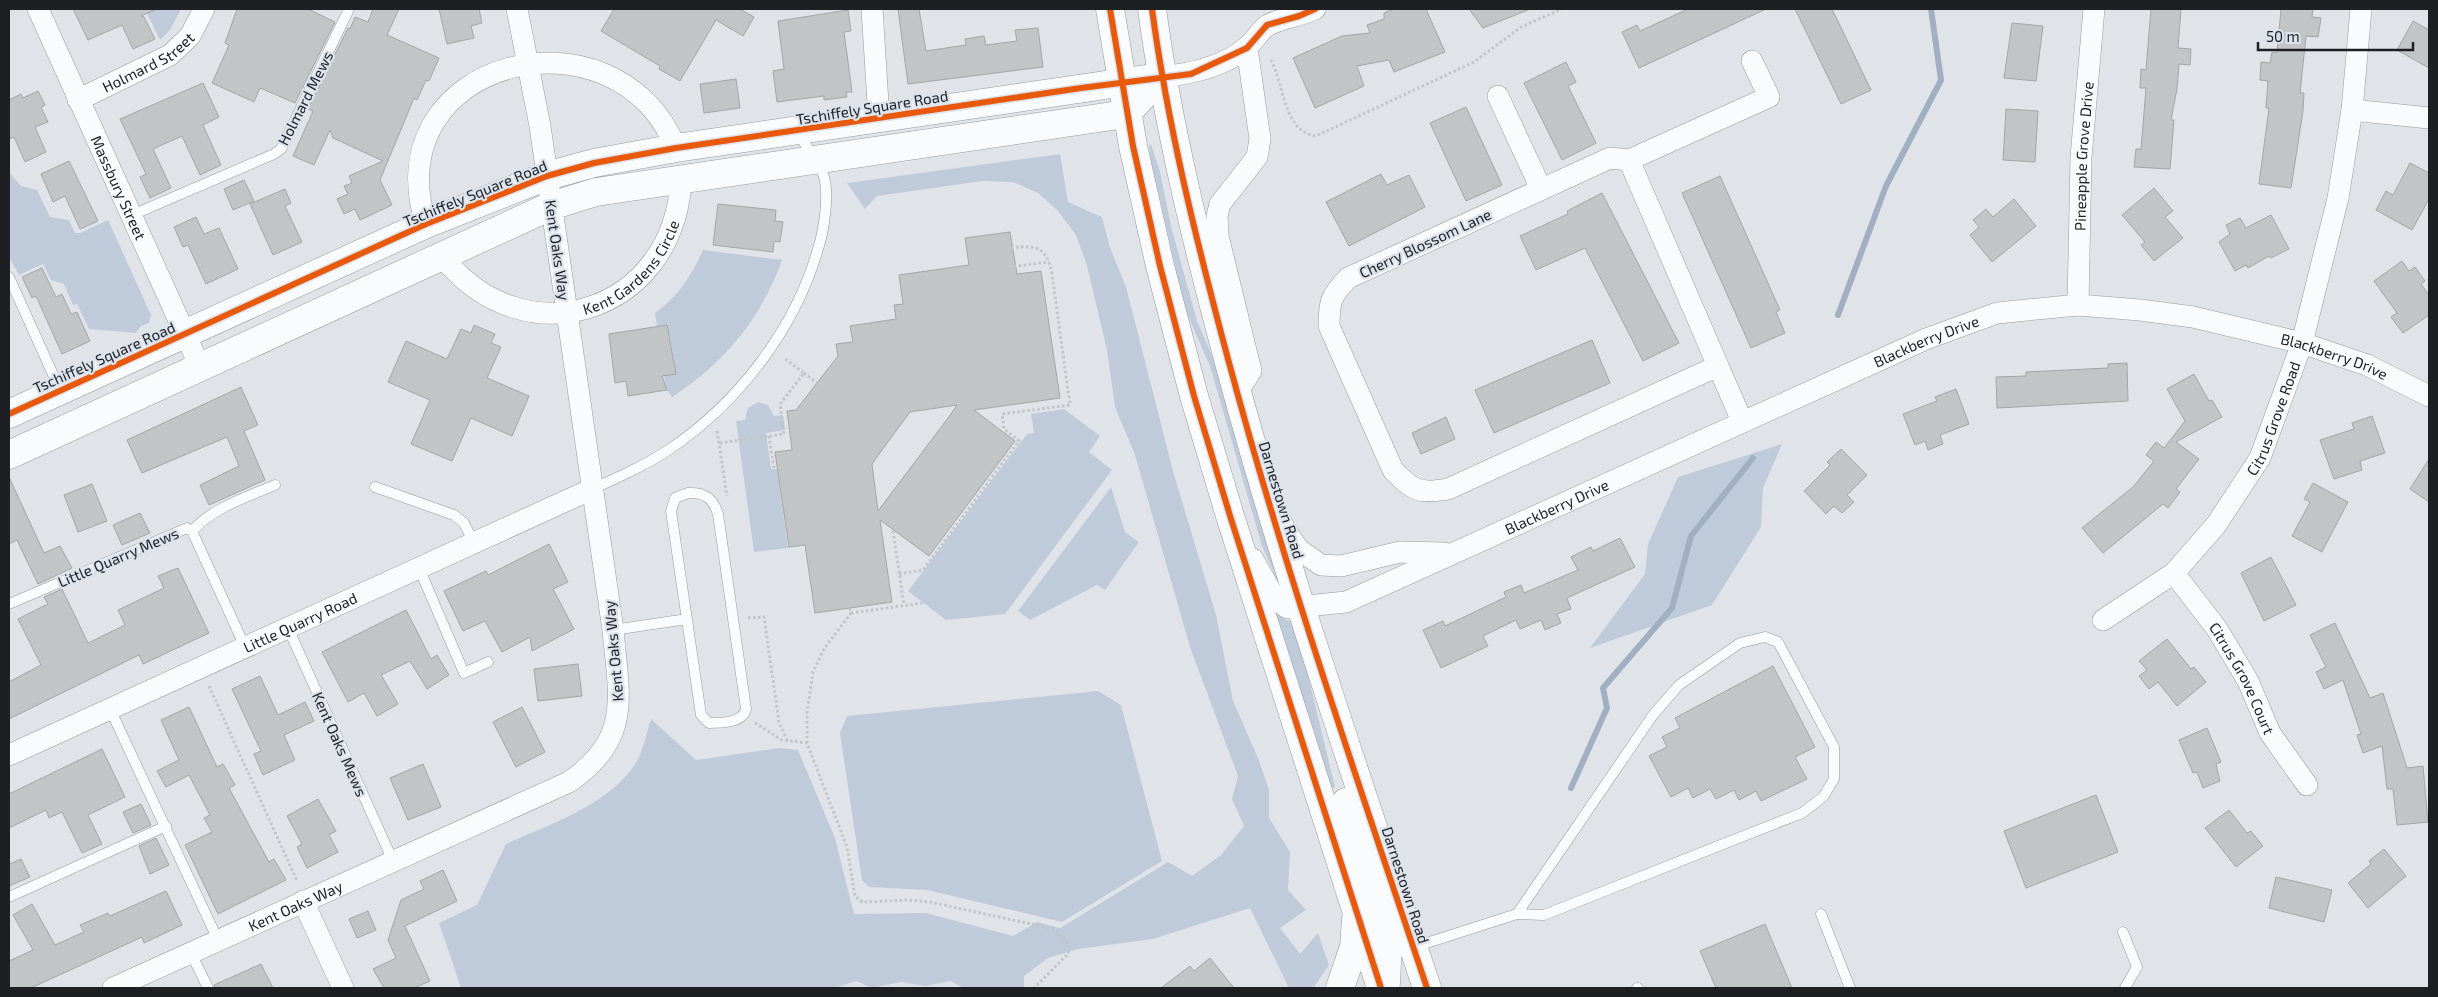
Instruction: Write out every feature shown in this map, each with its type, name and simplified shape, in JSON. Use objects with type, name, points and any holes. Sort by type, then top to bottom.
[{"type":"street","name":"Massbury Street","points":[[38,9],[200,367]]},
{"type":"street","name":"Holmard Street","points":[[78,100],[170,56],[190,36],[204,9]]},
{"type":"street","name":"Kent Oaks Way","points":[[113,988],[218,940],[301,893],[392,861],[569,782],[585,771],[600,756],[614,734],[618,711],[613,630],[547,176],[527,54],[517,9]]},
{"type":"street","points":[[872,9],[879,119]]},
{"type":"street","points":[[1110,9],[1126,114],[1160,266],[1230,519],[1383,988]]},
{"type":"street","name":"Darnestown Road","points":[[1152,9],[1161,77],[1201,257],[1237,393],[1302,608],[1427,988]]},
{"type":"street","points":[[9,455],[551,206],[596,192],[1126,114],[1161,77],[1191,74],[1247,48],[1267,25],[1299,16],[1315,9]]},
{"type":"street","name":"Pineapple Grove Drive","points":[[2078,305],[2081,158],[2094,9]]},
{"type":"street","name":"Citrus Grove Road","points":[[2103,620],[2174,574],[2216,524],[2260,458],[2302,343],[2338,198],[2352,110],[2361,9]]},
{"type":"street","points":[[1237,393],[1251,371],[1218,236],[1217,216],[1220,204],[1257,157],[1260,139],[1247,48]]},
{"type":"street","points":[[426,224],[419,185],[420,165],[424,146],[441,109],[468,80],[503,60],[527,54],[571,53],[606,64],[623,74],[650,99],[662,114],[676,148]]},
{"type":"street","points":[[1742,421],[1629,160],[1769,97],[1752,61]]},
{"type":"street","name":"Tschiffely Square Road","points":[[9,414],[426,224],[547,176],[594,163],[676,148],[1161,77]]},
{"type":"street","points":[[1498,96],[1541,189]]},
{"type":"street","points":[[2352,110],[2429,118]]},
{"type":"street","name":"Cherry Blossom Lane","points":[[1629,160],[1610,158],[1348,278],[1332,295],[1329,308],[1329,326],[1393,470],[1408,487],[1426,493],[1448,489],[1718,366]]},
{"type":"street","name":"Kent Gardens Circle","points":[[442,256],[469,285],[500,303],[529,311],[567,312],[608,300],[623,291],[651,266],[661,252],[673,227],[680,200],[680,180]]},
{"type":"street","name":"Blackberry Drive","points":[[1230,519],[1279,604],[1286,608],[1302,608],[1346,602],[1450,553],[1926,339],[1997,313],[2078,305],[2193,317],[2302,343],[2367,365],[2429,396]]},
{"type":"street","name":"Little Quarry Road","points":[[9,755],[592,489]]},
{"type":"street","name":"Blackberry Drive","points":[[1269,502],[1298,549],[1321,565],[1340,566],[1400,552],[1450,553]]},
{"type":"street","name":"Citrus Grove Court","points":[[2174,574],[2217,629],[2248,681],[2270,733],[2307,785]]},
{"type":"street","points":[[1344,739],[1342,789],[1388,943],[1388,972],[1383,988]]},
{"type":"street","points":[[301,893],[343,988]]},
{"type":"street","points":[[1340,988],[1354,947],[1356,910]]},
{"type":"lane","name":"Holmard Mews","points":[[132,215],[274,154],[281,149],[349,9]]},
{"type":"lane","points":[[592,489],[653,459],[684,438],[727,399],[773,346],[796,308],[810,275],[822,237],[825,186],[823,174],[797,131]]},
{"type":"lane","points":[[9,277],[60,391]]},
{"type":"lane","points":[[192,531],[203,519],[218,509],[275,485]]},
{"type":"lane","points":[[375,487],[454,515],[464,523],[474,543]]},
{"type":"lane","points":[[695,493],[709,498],[718,514],[746,709],[744,716],[738,719],[712,723],[703,718],[687,619],[671,507],[678,496],[695,493]]},
{"type":"lane","name":"Little Quarry Mews","points":[[9,604],[175,531],[187,528],[192,531],[245,647]]},
{"type":"lane","points":[[419,568],[464,673],[488,662]]},
{"type":"lane","points":[[613,630],[687,619]]},
{"type":"lane","name":"Kent Oaks Mews","points":[[288,628],[392,861]]},
{"type":"lane","points":[[1413,947],[1518,914],[1544,915],[1802,813],[1823,797],[1834,779],[1834,747],[1778,642],[1765,637],[1740,643],[1679,685],[1653,715],[1518,914]]},
{"type":"lane","points":[[110,708],[218,940]]},
{"type":"lane","points":[[9,897],[166,826]]},
{"type":"lane","points":[[1820,914],[1850,988]]},
{"type":"lane","points":[[2123,932],[2137,967],[2125,988]]},
{"type":"lane","points":[[191,953],[208,988]]},
{"type":"path","points":[[1247,48],[1267,54],[1274,66],[1292,120],[1308,134],[1316,136],[1474,62],[1521,27],[1562,9]]},
{"type":"path","points":[[899,574],[923,570],[1019,441],[1004,429],[1002,414],[1070,404],[1049,262],[1044,253],[1034,246],[1012,248]]},
{"type":"path","points":[[979,271],[1049,262]]},
{"type":"path","points":[[784,358],[817,383]]},
{"type":"path","points":[[720,443],[784,434],[780,404],[804,372]]},
{"type":"path","points":[[716,424],[728,499]]},
{"type":"path","points":[[769,436],[774,469]]},
{"type":"path","points":[[893,530],[904,606]]},
{"type":"path","points":[[923,603],[851,613],[824,649],[813,672],[807,713],[807,743],[847,847],[856,899],[865,902],[907,900],[941,904],[1058,932],[1069,944],[1068,954],[1034,988]]},
{"type":"path","points":[[850,608],[851,613]]},
{"type":"path","points":[[746,614],[750,618],[764,617],[779,722],[788,742]]},
{"type":"path","points":[[200,668],[301,893]]},
{"type":"path","points":[[744,716],[776,737],[788,742],[807,743]]},
{"type":"shaded area","points":[[145,9],[181,9],[170,30],[160,40]]},
{"type":"shaded area","points":[[1151,144],[1160,172],[1171,226],[1197,321],[1217,367],[1277,569],[1278,582],[1262,546],[1210,366],[1185,309],[1151,160],[1149,146]]},
{"type":"shaded area","points":[[1060,154],[1068,202],[1102,217],[1110,248],[1126,287],[1173,471],[1216,615],[1233,701],[1258,758],[1269,790],[1269,818],[1290,852],[1288,890],[1306,910],[1280,928],[1300,954],[1318,933],[1329,965],[1314,987],[1289,988],[1250,908],[1153,939],[1078,949],[1048,958],[1024,976],[1024,988],[963,988],[951,981],[925,986],[901,982],[872,988],[856,981],[835,988],[461,988],[439,923],[477,905],[506,844],[575,813],[608,793],[622,780],[637,761],[651,719],[696,760],[780,748],[798,750],[835,838],[854,914],[926,913],[1013,936],[1037,922],[1060,928],[1168,862],[1192,876],[1221,855],[1244,826],[1232,799],[1238,776],[1190,647],[1135,455],[1115,407],[1107,350],[1087,266],[1076,235],[1058,211],[1038,193],[1013,182],[982,181],[877,196],[865,209],[847,183]]},
{"type":"shaded area","points":[[9,172],[21,186],[37,190],[50,217],[69,220],[75,233],[80,233],[108,220],[151,315],[149,323],[141,326],[136,333],[89,329],[77,304],[73,305],[64,284],[51,280],[43,264],[19,275],[9,257]]},
{"type":"shaded area","points":[[703,250],[782,260],[763,302],[739,338],[708,370],[672,397],[666,389],[664,375],[676,374],[670,336],[657,327],[655,313],[677,293],[694,268]]},
{"type":"shaded area","points":[[758,402],[768,405],[774,416],[783,415],[785,430],[766,433],[771,469],[777,469],[788,548],[754,552],[736,421],[745,420],[748,408]]},
{"type":"shaded area","points":[[1064,409],[1100,436],[1089,452],[1112,470],[1005,614],[946,620],[908,591],[1027,434],[1034,433],[1031,414]]},
{"type":"shaded area","points":[[1782,444],[1763,488],[1761,527],[1712,605],[1590,648],[1645,574],[1648,544],[1678,477]]},
{"type":"shaded area","points":[[1111,487],[1125,532],[1139,542],[1105,590],[1097,585],[1030,620],[1018,611]]},
{"type":"shaded area","points":[[1272,607],[1283,619],[1295,622],[1335,787],[1331,789]]},
{"type":"shaded area","points":[[1098,691],[1121,705],[1162,861],[1062,922],[927,890],[869,887],[862,880],[840,733],[847,716]]},
{"type":"building","points":[[73,9],[157,9],[141,16],[144,17],[155,39],[133,49],[122,25],[88,40]]},
{"type":"building","points":[[237,9],[308,9],[335,22],[295,103],[260,88],[254,102],[212,83],[229,45],[225,43]]},
{"type":"building","points":[[373,9],[399,9],[387,35],[439,58],[429,81],[426,80],[417,100],[414,98],[380,180],[392,205],[360,220],[355,209],[344,214],[337,199],[348,194],[344,186],[352,183],[349,176],[383,161],[333,138],[330,130],[314,165],[293,156],[313,111],[308,109],[348,28],[350,29],[355,17],[368,22]]},
{"type":"building","points":[[439,9],[479,9],[482,23],[471,26],[474,38],[447,44]]},
{"type":"building","points":[[614,9],[740,9],[754,17],[743,36],[716,20],[680,81],[659,69],[660,66],[601,31]]},
{"type":"building","points":[[898,9],[919,9],[926,51],[966,45],[965,39],[984,36],[986,45],[1017,41],[1015,30],[1038,28],[1043,67],[908,84]]},
{"type":"building","points":[[1394,9],[1426,9],[1445,52],[1394,72],[1389,60],[1357,66],[1364,86],[1315,108],[1293,58],[1342,36],[1370,33],[1367,25],[1384,19],[1384,13]]},
{"type":"building","points":[[1469,9],[1528,9],[1528,10],[1483,28]]},
{"type":"building","points":[[1688,9],[1766,9],[1639,68],[1622,32],[1637,25],[1640,31]]},
{"type":"building","points":[[1795,9],[1832,9],[1871,90],[1841,104]]},
{"type":"building","points":[[2151,9],[2181,9],[2178,48],[2191,49],[2190,65],[2179,64],[2177,89],[2171,120],[2174,120],[2170,169],[2134,167],[2136,149],[2141,149],[2146,88],[2140,88],[2141,69],[2146,70]]},
{"type":"building","points":[[2281,9],[2313,9],[2312,17],[2321,18],[2318,37],[2306,36],[2300,93],[2304,93],[2303,111],[2291,188],[2259,184],[2269,108],[2266,108],[2268,81],[2260,80],[2261,62],[2270,63],[2272,52],[2277,53]]},
{"type":"building","points":[[848,10],[851,31],[844,32],[852,92],[846,92],[847,97],[824,100],[824,96],[777,102],[773,71],[784,69],[778,21]]},
{"type":"building","points":[[2413,21],[2429,30],[2429,68],[2397,50]]},
{"type":"building","points":[[2012,23],[2043,26],[2036,81],[2004,78]]},
{"type":"building","points":[[1566,62],[1576,82],[1568,86],[1596,143],[1562,160],[1524,83]]},
{"type":"building","points":[[736,79],[740,108],[704,113],[700,84]]},
{"type":"building","points":[[203,83],[219,117],[203,125],[221,165],[200,175],[182,136],[153,149],[171,188],[150,198],[140,177],[146,174],[120,119]]},
{"type":"building","points":[[38,91],[45,105],[41,107],[48,122],[35,127],[46,152],[25,162],[14,137],[9,139],[9,100],[21,94],[23,98]]},
{"type":"building","points":[[1466,107],[1502,185],[1466,201],[1430,123]]},
{"type":"building","points":[[2006,109],[2038,111],[2035,162],[2003,160]]},
{"type":"building","points":[[69,161],[98,221],[80,229],[65,196],[53,202],[41,174]]},
{"type":"building","points":[[2410,163],[2429,173],[2429,199],[2412,230],[2376,210],[2386,191],[2393,195]]},
{"type":"building","points":[[1381,174],[1387,185],[1409,175],[1425,207],[1349,246],[1326,202]]},
{"type":"building","points":[[1720,176],[1780,310],[1776,312],[1785,333],[1751,348],[1682,193]]},
{"type":"building","points":[[244,180],[254,201],[233,210],[224,189]]},
{"type":"building","points":[[2154,188],[2173,211],[2165,217],[2183,238],[2154,261],[2141,245],[2145,242],[2122,215]]},
{"type":"building","points":[[285,189],[291,203],[285,206],[302,242],[273,255],[250,204]]},
{"type":"building","points":[[1602,193],[1679,343],[1643,361],[1585,248],[1536,270],[1520,236],[1568,214],[1567,211]]},
{"type":"building","points":[[2014,199],[2036,226],[1992,262],[1970,235],[1979,227],[1973,220],[1986,209],[1993,217]]},
{"type":"building","points":[[718,204],[776,210],[775,221],[783,222],[780,242],[774,241],[773,252],[713,245]]},
{"type":"building","points":[[2271,215],[2289,249],[2271,258],[2269,256],[2248,268],[2246,265],[2235,271],[2219,242],[2230,234],[2226,225],[2240,218],[2246,228]]},
{"type":"building","points":[[196,217],[204,234],[219,228],[238,269],[206,284],[188,245],[183,247],[174,227]]},
{"type":"building","points":[[1010,232],[1017,274],[1041,271],[1060,398],[974,410],[1015,441],[929,556],[880,520],[892,602],[815,613],[805,545],[789,547],[775,452],[792,450],[787,411],[796,410],[838,356],[836,344],[853,342],[850,326],[896,319],[894,305],[903,304],[899,275],[969,265],[965,238]],"holes":[[[957,405],[878,511],[872,464],[910,412]]]},
{"type":"building","points":[[2402,261],[2409,271],[2415,267],[2425,281],[2421,284],[2429,295],[2429,315],[2403,333],[2391,317],[2397,313],[2374,281]]},
{"type":"building","points":[[42,268],[56,297],[62,294],[71,314],[77,312],[90,341],[62,354],[36,296],[32,298],[22,277]]},
{"type":"building","points":[[474,325],[495,334],[491,343],[501,347],[487,378],[529,396],[512,436],[471,418],[452,461],[411,444],[430,400],[388,382],[406,341],[447,359],[461,329],[471,333]]},
{"type":"building","points":[[667,325],[676,374],[662,376],[667,390],[628,396],[626,381],[615,383],[609,334]]},
{"type":"building","points":[[1592,340],[1610,383],[1494,433],[1475,390]]},
{"type":"building","points":[[2127,363],[2128,401],[1997,408],[1996,377],[2026,376],[2026,372],[2108,368],[2108,364]]},
{"type":"building","points":[[2194,374],[2209,401],[2212,400],[2222,417],[2176,442],[2199,459],[2176,489],[2180,492],[2168,508],[2163,504],[2103,553],[2082,528],[2133,487],[2154,461],[2146,455],[2156,442],[2164,448],[2185,421],[2167,389]]},
{"type":"building","points":[[241,387],[258,425],[244,431],[265,480],[209,505],[200,485],[239,466],[227,437],[142,473],[127,440]]},
{"type":"building","points":[[1956,389],[1969,424],[1940,435],[1943,444],[1928,450],[1925,441],[1915,445],[1903,414],[1937,401],[1935,397]]},
{"type":"building","points":[[2372,416],[2385,453],[2360,461],[2362,470],[2334,479],[2320,440],[2354,429],[2352,423]]},
{"type":"building","points":[[1446,417],[1455,439],[1421,454],[1412,433]]},
{"type":"building","points":[[1841,449],[1867,475],[1847,495],[1854,502],[1842,513],[1834,506],[1826,514],[1804,491],[1830,465],[1827,462]]},
{"type":"building","points":[[2429,459],[2429,502],[2410,489]]},
{"type":"building","points":[[9,477],[44,553],[60,546],[72,568],[38,584],[17,540],[9,544]]},
{"type":"building","points":[[2313,483],[2348,502],[2322,552],[2292,536],[2310,502],[2304,499]]},
{"type":"building","points":[[92,484],[107,521],[78,532],[64,495]]},
{"type":"building","points":[[140,513],[150,533],[122,545],[113,525]]},
{"type":"building","points":[[1620,538],[1635,567],[1567,598],[1571,609],[1557,614],[1561,623],[1545,630],[1541,620],[1520,629],[1516,620],[1483,636],[1488,646],[1441,668],[1423,630],[1443,621],[1445,626],[1506,597],[1504,592],[1521,585],[1524,593],[1578,570],[1571,557],[1591,547],[1593,551]]},
{"type":"building","points":[[549,544],[568,582],[553,589],[574,629],[532,651],[530,637],[502,652],[485,621],[463,631],[444,591],[486,571],[488,575]]},
{"type":"building","points":[[2271,557],[2296,605],[2264,621],[2241,573]]},
{"type":"building","points":[[178,568],[209,633],[143,664],[139,655],[9,719],[9,682],[41,665],[18,619],[48,604],[44,597],[62,589],[88,643],[125,625],[118,610],[164,588],[158,576]]},
{"type":"building","points":[[406,610],[431,659],[437,655],[449,675],[427,689],[410,661],[381,675],[398,704],[377,716],[364,693],[348,702],[322,652]]},
{"type":"building","points":[[2335,623],[2370,698],[2383,693],[2407,768],[2423,766],[2428,822],[2397,825],[2393,789],[2387,789],[2382,746],[2363,753],[2357,735],[2361,734],[2343,680],[2324,689],[2316,672],[2326,667],[2310,635]]},
{"type":"building","points":[[2167,639],[2191,669],[2194,667],[2206,682],[2177,706],[2158,682],[2149,689],[2139,676],[2147,670],[2139,661]]},
{"type":"building","points":[[578,664],[582,696],[538,701],[534,669]]},
{"type":"building","points":[[1773,666],[1815,747],[1795,757],[1807,779],[1761,801],[1756,791],[1739,800],[1734,790],[1716,799],[1710,789],[1693,798],[1688,788],[1671,797],[1649,756],[1667,747],[1662,737],[1680,728],[1675,718]]},
{"type":"building","points":[[260,676],[278,715],[305,702],[314,721],[284,735],[295,760],[263,775],[254,754],[261,751],[232,689]]},
{"type":"building","points":[[189,707],[217,767],[223,764],[235,785],[229,788],[269,862],[274,859],[286,880],[218,914],[185,845],[212,832],[204,818],[210,815],[189,775],[166,787],[157,771],[179,760],[161,720]]},
{"type":"building","points":[[522,707],[545,752],[516,767],[493,722]]},
{"type":"building","points":[[2207,728],[2221,762],[2216,764],[2220,781],[2203,788],[2197,772],[2193,773],[2179,740]]},
{"type":"building","points":[[102,749],[125,797],[88,815],[102,844],[82,853],[62,812],[49,818],[46,810],[9,828],[9,794]]},
{"type":"building","points":[[423,764],[441,807],[408,820],[390,778]]},
{"type":"building","points":[[2096,795],[2118,852],[2026,888],[2004,831]]},
{"type":"building","points":[[318,799],[336,831],[329,835],[338,852],[307,868],[297,847],[302,844],[287,816]]},
{"type":"building","points":[[141,804],[151,825],[133,833],[123,812]]},
{"type":"building","points":[[2229,810],[2247,833],[2251,831],[2263,846],[2236,867],[2205,828]]},
{"type":"building","points":[[156,838],[169,865],[150,874],[139,846]]},
{"type":"building","points":[[2384,849],[2406,876],[2368,908],[2348,883],[2371,864],[2369,861]]},
{"type":"building","points":[[21,859],[30,877],[9,886],[9,864]]},
{"type":"building","points":[[443,870],[457,901],[405,926],[430,981],[414,988],[384,988],[373,969],[396,958],[388,940],[401,900],[424,889],[420,881]]},
{"type":"building","points":[[2276,877],[2332,890],[2324,922],[2269,908]]},
{"type":"building","points":[[166,891],[182,925],[144,943],[142,937],[31,988],[9,988],[9,961],[33,950],[13,915],[32,904],[55,945],[84,932],[80,925],[108,913],[110,916]]},
{"type":"building","points":[[368,911],[376,930],[357,938],[349,919]]},
{"type":"building","points":[[1765,924],[1792,988],[1716,988],[1700,951]]},
{"type":"building","points":[[1210,958],[1234,988],[1161,988],[1190,966],[1194,971]]},
{"type":"building","points":[[261,964],[273,988],[215,988],[214,985]]},
{"type":"waterway","points":[[1838,315],[1886,186],[1941,80],[1931,9]]},
{"type":"waterway","points":[[1571,788],[1607,708],[1603,688],[1672,608],[1691,536],[1753,458]]},
{"type":"cycle path","points":[[1110,9],[1133,146],[1160,266],[1194,396],[1231,519],[1381,988]]},
{"type":"cycle path","points":[[1152,9],[1166,98],[1184,185],[1216,316],[1250,438],[1323,675],[1427,988]]},
{"type":"cycle path","points":[[9,414],[426,224],[547,176],[594,163],[676,148],[1081,88],[1191,74],[1247,48],[1267,25],[1299,16],[1315,9]]}]
